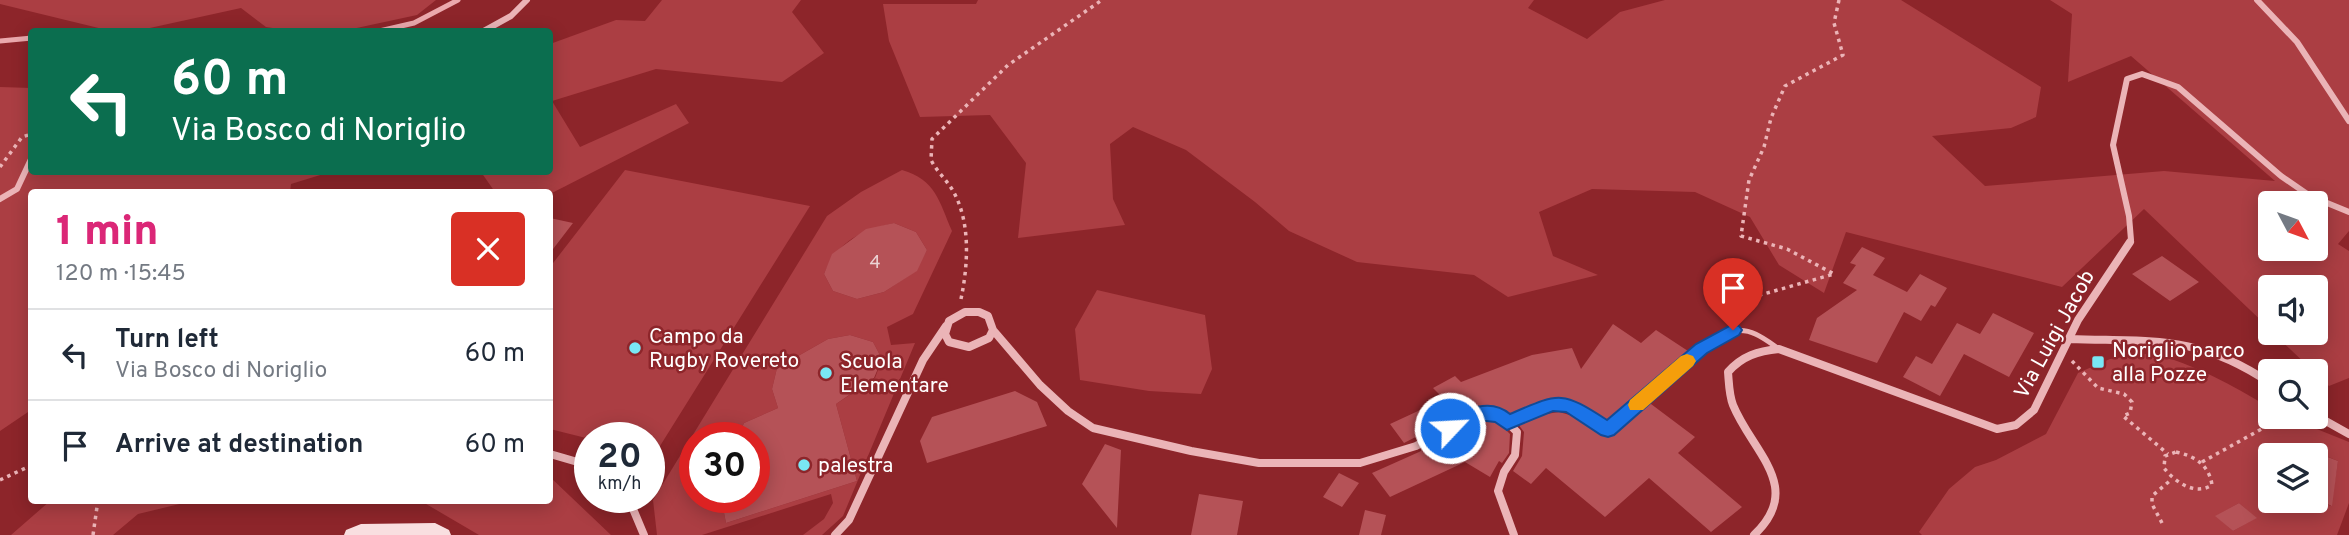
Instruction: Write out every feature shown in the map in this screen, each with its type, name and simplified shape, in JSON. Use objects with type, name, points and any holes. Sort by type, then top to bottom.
[{"type":"main road","points":[[352,535],[361,531],[435,530],[443,535]]},
{"type":"street","points":[[489,28],[511,16],[527,0]]},
{"type":"street","points":[[2257,0],[2297,42],[2349,121]]},
{"type":"street","name":"Via Luigi Jacob","points":[[1779,349],[1997,429],[2016,425],[2034,410],[2078,320],[2131,240],[2129,216],[2113,145],[2127,79],[2142,74],[2178,87],[2281,176],[2310,196],[2349,212]]},
{"type":"street","points":[[0,199],[17,189],[28,166]]},
{"type":"street","points":[[835,535],[849,520],[923,360],[957,314],[979,312],[990,319],[993,330],[1040,385],[1068,411],[1093,428],[1191,452],[1259,463],[1360,463],[1416,446],[1476,413],[1500,415],[1517,432],[1516,455],[1504,472],[1498,491],[1514,535]]},
{"type":"street","points":[[946,326],[947,337],[956,346],[964,348],[986,341],[993,330]]},
{"type":"street","points":[[2070,339],[2170,340],[2223,355],[2258,374]]},
{"type":"street","points":[[1754,535],[1762,530],[1777,503],[1774,476],[1732,402],[1728,372],[1738,359],[1758,351],[1779,349]]},
{"type":"street","points":[[2328,423],[2349,435]]},
{"type":"street","points":[[553,455],[574,461]]},
{"type":"street","points":[[635,513],[644,535]]},
{"type":"lane","points":[[1507,423],[1552,404],[1570,405],[1608,430],[1702,349],[1733,330],[1757,333],[1779,349]]},
{"type":"path","points":[[957,314],[964,284],[966,247],[962,215],[951,186],[931,164],[927,153],[932,139],[1008,65],[1102,0]]},
{"type":"path","points":[[1733,330],[1739,301],[1834,274],[1787,249],[1741,236],[1749,180],[1764,147],[1771,118],[1785,86],[1843,55],[1833,23],[1839,0]]},
{"type":"path","points":[[0,167],[22,137],[28,135]]},
{"type":"path","points":[[2064,352],[2098,388],[2124,394],[2132,402],[2130,413],[2123,416],[2168,454],[2184,453],[2202,462],[2212,474],[2212,485],[2204,490],[2186,488],[2172,479],[2164,468],[2165,456],[2168,454]]},
{"type":"path","points":[[2202,462],[2262,429]]},
{"type":"path","points":[[0,480],[28,467]]},
{"type":"path","points":[[2162,523],[2152,504],[2152,496],[2172,479]]},
{"type":"path","points":[[93,535],[97,504]]},
{"type":"shaded area","points":[[0,0],[436,0],[417,15],[357,28],[266,27],[241,8],[150,28],[99,28],[0,4]]},
{"type":"shaded area","points":[[662,0],[801,0],[792,12],[824,53],[782,82],[656,69],[553,101],[553,43],[616,20],[645,21]]},
{"type":"shaded area","points":[[978,0],[1534,0],[1528,8],[1587,39],[1620,12],[1665,0],[1901,0],[2041,87],[2036,117],[2011,128],[1932,136],[1985,186],[2164,171],[2275,181],[2131,56],[2068,82],[2072,14],[2050,0],[2349,0],[2349,231],[2338,244],[2349,251],[2349,378],[2329,386],[2328,359],[2300,359],[2286,345],[2328,345],[2328,275],[2258,275],[2258,318],[2144,209],[2062,287],[1846,232],[1824,293],[1779,265],[1750,217],[1695,192],[1592,189],[1539,212],[1553,256],[1598,275],[1508,297],[1474,275],[1357,262],[1289,231],[1186,150],[1133,127],[1110,144],[1113,199],[1125,225],[1018,238],[1026,163],[990,115],[920,117],[889,41],[883,4],[976,4]]},
{"type":"shaded area","points":[[0,87],[28,88],[28,175],[320,175],[291,184],[290,189],[28,189],[28,412],[0,431]]},
{"type":"shaded area","points":[[553,103],[580,147],[676,104],[689,123],[553,192],[553,189],[493,189],[483,175],[553,175]]},
{"type":"shaded area","name":"Campo da Rugby Rovereto","points":[[625,170],[810,206],[665,438],[665,422],[574,422],[574,435],[553,430],[553,263]]},
{"type":"shaded area","points":[[902,170],[922,180],[935,193],[952,231],[913,314],[887,327],[891,345],[915,343],[843,516],[822,535],[803,535],[824,519],[833,503],[831,494],[702,535],[657,535],[654,513],[665,513],[665,480],[679,458],[679,513],[724,513],[726,523],[757,513],[770,513],[770,509],[857,481],[836,404],[875,378],[882,359],[873,342],[850,335],[828,339],[777,368],[772,389],[778,408],[746,422],[701,422],[827,216],[861,192]],"holes":[[[894,223],[916,232],[927,250],[916,271],[884,292],[857,299],[833,291],[824,274],[836,253],[851,239]]]},
{"type":"shaded area","points":[[1097,290],[1205,315],[1212,369],[1201,394],[1149,391],[1080,380],[1075,329]]},
{"type":"shaded area","points":[[2152,353],[2198,369],[2258,401],[2258,429],[2317,429],[2349,442],[2349,503],[2337,535],[1922,535],[1919,532],[1949,489],[1975,467],[1996,460],[2046,434],[2078,373],[2110,359]],"holes":[[[2239,503],[2256,518],[2233,531],[2216,516]]]},
{"type":"shaded area","points":[[553,480],[574,500],[574,513],[588,513],[611,535],[479,535],[426,504],[553,504]]},
{"type":"shaded area","points":[[46,504],[180,504],[138,514],[113,535],[11,535]]},
{"type":"building","points":[[553,219],[573,223],[553,249]]},
{"type":"building","points":[[894,223],[916,232],[927,250],[917,271],[884,292],[857,299],[833,291],[824,274],[832,254],[866,229]]},
{"type":"building","points":[[1862,247],[1885,258],[1873,275],[1907,292],[1920,274],[1947,288],[1935,307],[1931,305],[1921,321],[1904,312],[1877,363],[1809,340],[1817,318],[1857,290],[1843,283],[1856,265],[1850,263]]},
{"type":"building","points":[[2162,256],[2199,282],[2170,301],[2132,274]]},
{"type":"building","points":[[1993,313],[2034,333],[2009,377],[1964,354],[1940,396],[1903,377],[1916,356],[1932,364],[1957,323],[1980,334]]},
{"type":"building","points":[[1613,324],[1641,343],[1656,330],[1688,351],[1607,423],[1582,408],[1559,401],[1537,405],[1510,416],[1501,408],[1474,407],[1404,443],[1390,424],[1444,399],[1433,388],[1455,376],[1461,382],[1532,355],[1572,348],[1581,369]]},
{"type":"building","points":[[850,335],[873,342],[882,359],[874,378],[836,404],[857,481],[770,509],[770,422],[746,422],[778,408],[772,389],[777,368],[828,339]]},
{"type":"building","points":[[1015,391],[1037,402],[1047,426],[927,463],[920,441],[932,417]]},
{"type":"building","points":[[1647,401],[1695,437],[1678,453],[1742,507],[1711,532],[1649,478],[1605,517],[1546,468],[1531,484],[1513,471],[1522,456],[1524,432],[1518,424],[1540,415],[1559,412],[1577,417],[1609,435]]},
{"type":"building","points":[[1477,420],[1497,421],[1510,434],[1509,453],[1502,463],[1499,461],[1490,477],[1465,462],[1390,497],[1372,473],[1419,452]]},
{"type":"building","points":[[1105,444],[1121,450],[1117,528],[1082,484]]},
{"type":"building","points":[[2328,457],[2338,461],[2332,506],[2328,504]]},
{"type":"building","points":[[1339,473],[1359,483],[1342,507],[1323,497]]},
{"type":"building","points":[[1199,494],[1243,501],[1237,535],[1191,535]]},
{"type":"building","points":[[2239,503],[2257,518],[2233,531],[2215,516]]},
{"type":"building","points":[[1365,510],[1386,515],[1381,535],[1359,535]]},
{"type":"building","points":[[724,513],[757,513],[726,523]]},
{"type":"waterway","points":[[392,28],[414,23],[458,0]]},
{"type":"waterway","points":[[0,41],[28,38]]},
{"type":"slow traffic","points":[[1636,405],[1687,361]]},
{"type":"place","name":"Campo da Rugby Rovereto","points":[[635,348]]},
{"type":"place","name":"Noriglio parco alla Pozze","points":[[2098,362]]},
{"type":"place","name":"Scuola Elementare","points":[[826,373]]},
{"type":"place","name":"palestra","points":[[804,465]]},
{"type":"route","points":[[1450,428],[1476,413],[1500,415],[1507,423],[1552,404],[1570,405],[1608,430],[1702,349],[1733,330]]}]
